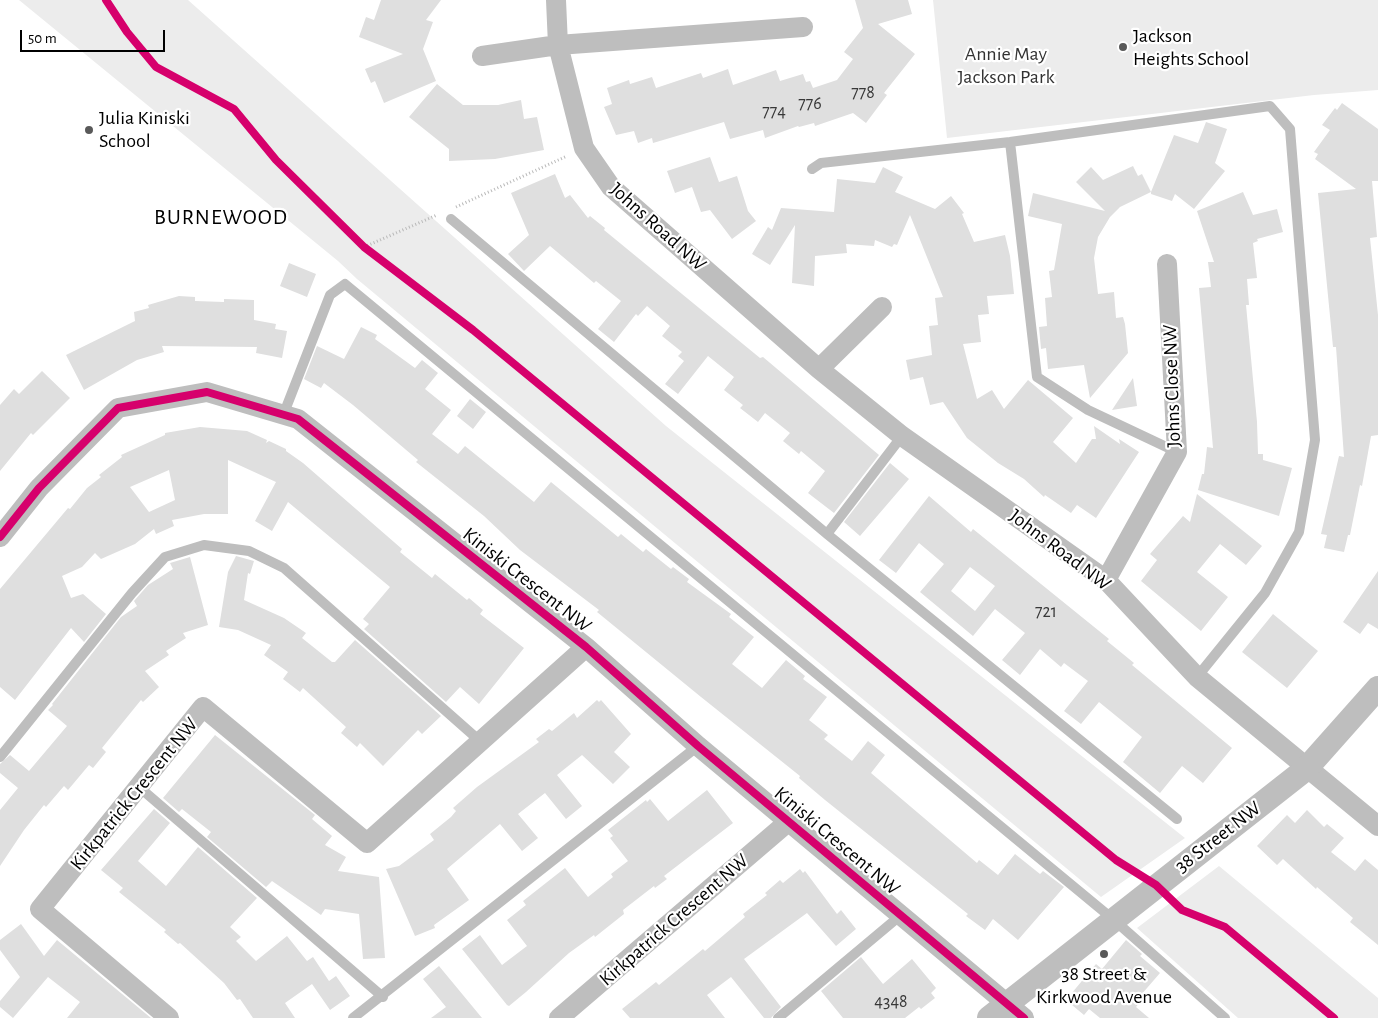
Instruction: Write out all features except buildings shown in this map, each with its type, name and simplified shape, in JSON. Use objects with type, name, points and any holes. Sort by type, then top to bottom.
[{"type":"street","name":"Johns Road NW","points":[[556,0],[558,45],[584,148],[611,187],[819,369],[902,436],[1106,580],[1197,677],[1306,769],[1378,826]]},
{"type":"street","points":[[482,56],[558,45],[802,27]]},
{"type":"street","name":"Johns Close NW","points":[[1106,580],[1177,452],[1166,264]]},
{"type":"street","points":[[819,369],[882,307]]},
{"type":"street","name":"Kiniski Crescent NW","points":[[0,537],[39,488],[118,408],[206,392],[284,413],[298,419],[586,647],[698,746],[1016,1011]]},
{"type":"street","name":"Kirkpatrick Crescent NW","points":[[169,1018],[40,909],[203,707],[367,843],[586,647]]},
{"type":"street","name":"38 Street NW","points":[[989,1018],[1016,1011],[1114,920],[1306,769],[1378,688]]},
{"type":"street","name":"Kirkpatrick Crescent NW","points":[[559,1018],[788,822]]},
{"type":"lane","points":[[812,169],[821,163],[1010,142],[1270,106],[1290,129],[1315,440],[1301,523],[1299,532],[1266,593],[1197,677]]},
{"type":"lane","points":[[1010,142],[1037,377],[1088,410],[1177,452]]},
{"type":"lane","points":[[448,215],[826,534],[1177,819]]},
{"type":"lane","points":[[284,413],[330,295],[345,284],[1114,920],[1225,1018]]},
{"type":"lane","points":[[826,534],[902,436]]},
{"type":"lane","points":[[0,757],[132,593],[165,557],[204,545],[249,551],[284,568],[481,742]]},
{"type":"lane","points":[[353,1018],[383,997],[698,746]]},
{"type":"lane","points":[[138,787],[383,997]]},
{"type":"lane","points":[[778,1018],[901,915]]},
{"type":"path","points":[[453,208],[584,148]]},
{"type":"path","points":[[364,247],[448,215]]},
{"type":"path","points":[[358,240],[372,253]]},
{"type":"green space","points":[[19,0],[188,0],[666,426],[1185,838],[1101,897],[357,279],[338,261]]},
{"type":"green space","name":"Annie May Jackson Park","points":[[933,0],[1378,0],[1378,90],[1314,95],[947,138]]},
{"type":"green space","points":[[1219,866],[1378,998],[1378,1018],[1238,1018],[1137,928]]},
{"type":"cycle path","points":[[106,0],[127,32],[156,67],[234,109],[276,160],[364,247],[473,330],[1116,860],[1156,885],[1182,910],[1225,927],[1334,1018]]},
{"type":"cycle path","points":[[0,537],[39,488],[118,408],[207,392],[298,419],[586,647],[698,746],[1024,1018]]},
{"type":"place","name":"Jackson Heights School","points":[[1123,47]]},
{"type":"place","name":"Julia Kiniski School","points":[[89,130]]},
{"type":"place","name":"38 Street & Kirkwood Avenue","points":[[1104,954]]},
{"type":"district","name":"BURNEWOOD","points":[[221,217]]}]
